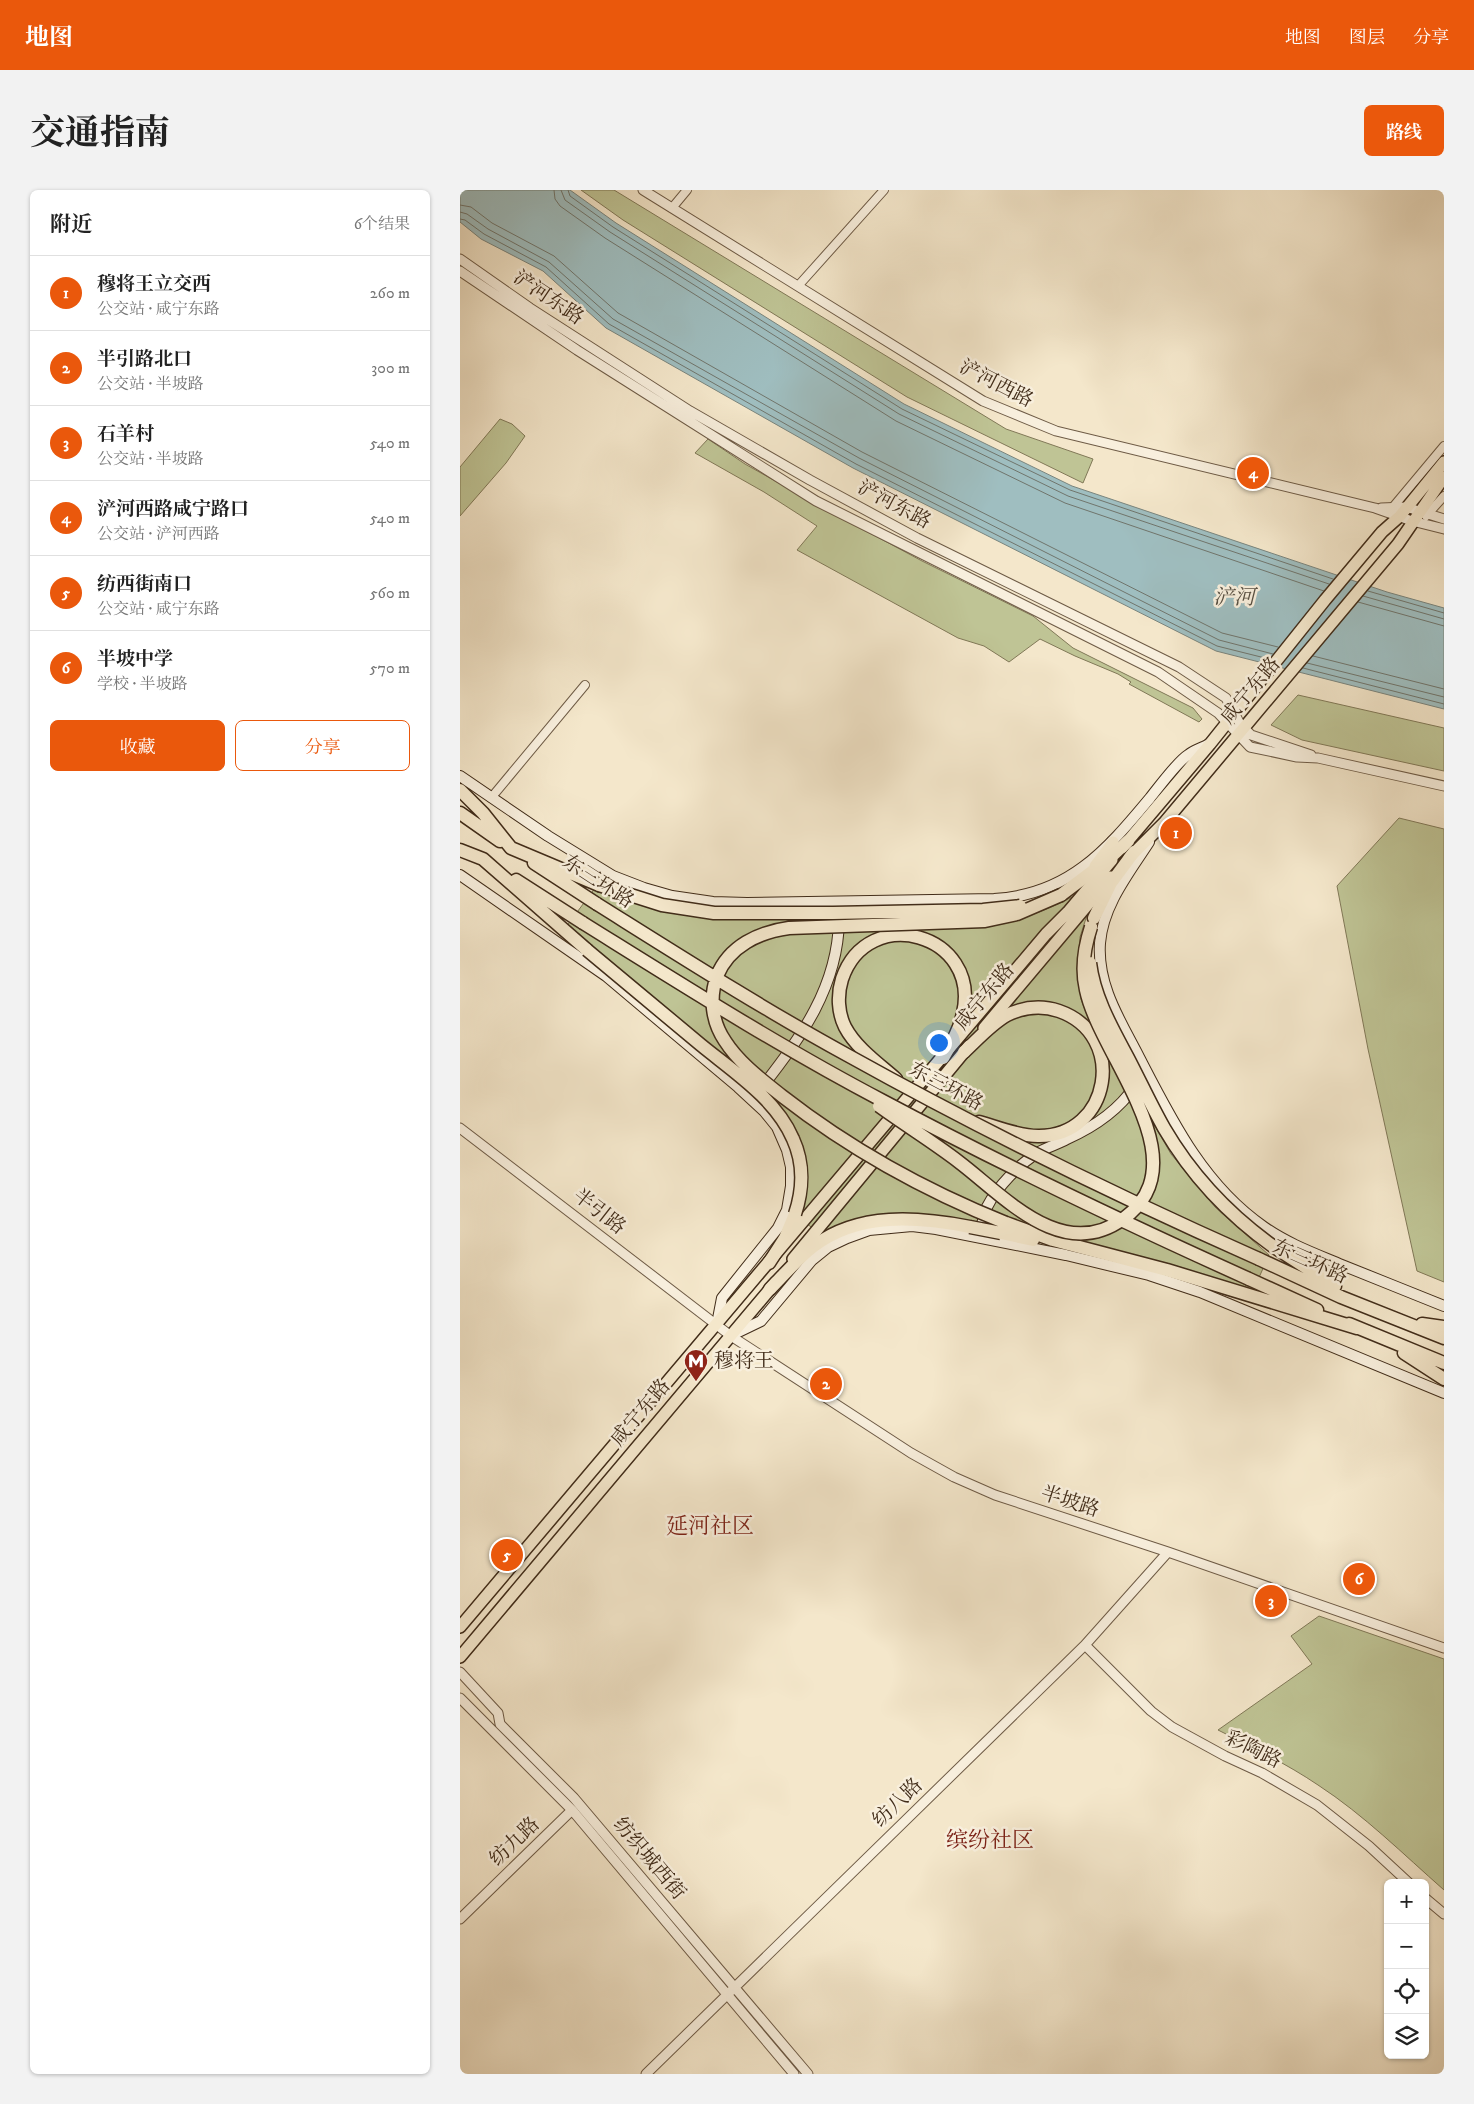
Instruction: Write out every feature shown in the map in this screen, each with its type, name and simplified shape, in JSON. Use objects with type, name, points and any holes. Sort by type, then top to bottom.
[{"type":"highway","points":[[460,790],[483,813],[511,848],[599,885],[662,905],[727,914],[998,909],[1027,905],[1061,895]]},
{"type":"highway","name":"东三环路","points":[[460,813],[597,904],[777,1014],[905,1087],[1019,1147],[1144,1208],[1444,1338]]},
{"type":"highway","name":"东三环路","points":[[460,843],[757,1030],[836,1075],[1070,1197],[1357,1328],[1444,1363]]},
{"type":"highway","points":[[1004,1228],[888,1167],[833,1133],[770,1087],[745,1065],[724,1041],[714,1014],[713,990],[722,967],[738,948],[753,938],[774,930],[985,921],[1017,914],[1061,895],[1131,847]]},
{"type":"highway","points":[[836,1075],[953,1157],[1023,1213],[1041,1224],[1060,1231],[1081,1234],[1103,1230],[1132,1212],[1144,1196],[1152,1176],[1154,1156],[1151,1138],[1144,1117],[1099,1030],[1088,998],[1084,964],[1086,945],[1093,923],[1131,847]]},
{"type":"highway","points":[[460,850],[483,859],[587,950],[747,1083],[779,1115],[794,1140],[800,1166],[801,1190],[795,1214],[785,1238],[769,1263]]},
{"type":"highway","points":[[1093,923],[1090,965],[1099,999],[1160,1121],[1180,1153],[1215,1197],[1254,1232],[1274,1247],[1369,1307]]},
{"type":"highway","points":[[905,1087],[858,1045],[844,1026],[839,1007],[839,992],[845,972],[855,956],[870,943],[886,936],[910,935],[933,942],[950,956],[962,976],[965,992],[962,1017],[943,1058]]},
{"type":"highway","points":[[962,1117],[1018,1133],[1037,1136],[1065,1131],[1087,1115],[1097,1099],[1102,1081],[1102,1064],[1098,1048],[1091,1035],[1067,1014],[1048,1008],[1029,1008],[1007,1016],[995,1023],[964,1052]]},
{"type":"highway","points":[[770,1289],[816,1244],[852,1227],[868,1222],[899,1219],[970,1227],[1004,1228],[1203,1281],[1278,1306],[1357,1328]]},
{"type":"highway","points":[[1409,1323],[1444,1327]]},
{"type":"highway","points":[[1390,1342],[1444,1379]]},
{"type":"main road","name":"咸宁东路","points":[[460,1657],[731,1336],[816,1230],[1093,898],[1230,717],[1400,510],[1444,462]]},
{"type":"main road","name":"咸宁东路","points":[[460,1627],[1046,934],[1131,847],[1156,832],[1398,544],[1420,516],[1444,477]]},
{"type":"main road","points":[[1046,934],[1062,909],[1113,842],[1187,755],[1210,744]]},
{"type":"main road","points":[[460,776],[597,868],[644,888],[672,896],[713,902],[994,899],[1020,896],[1067,878],[1113,842]]},
{"type":"main road","points":[[1156,832],[1111,904],[1104,922],[1100,943],[1100,966],[1108,994],[1175,1127],[1188,1148],[1220,1188],[1254,1220],[1294,1244],[1444,1306]]},
{"type":"main road","points":[[460,875],[606,976],[752,1099],[774,1122],[785,1144],[791,1167],[790,1198],[785,1216],[778,1228],[722,1298],[717,1324]]},
{"type":"main road","points":[[752,1099],[797,1041],[820,1002],[836,949],[839,902]]},
{"type":"main road","points":[[979,1238],[984,1215],[990,1202],[1019,1168],[1038,1152],[1086,1130],[1111,1113],[1126,1098],[1146,1070]]},
{"type":"main road","points":[[731,1336],[760,1321],[820,1253],[855,1235],[876,1229],[912,1226],[1110,1265],[1187,1287],[1444,1393]]},
{"type":"street","name":"浐河西路","points":[[643,190],[983,401],[1056,432],[1375,508],[1400,510],[1420,516],[1444,519]]},
{"type":"street","points":[[672,208],[687,190]]},
{"type":"street","points":[[798,286],[884,190]]},
{"type":"street","name":"浐河东路","points":[[460,259],[538,313],[699,416],[810,480],[917,538],[1179,667],[1220,693],[1229,703],[1230,717]]},
{"type":"street","name":"浐河东路","points":[[460,271],[577,350],[816,501],[914,552],[1145,665],[1230,717],[1241,732],[1246,745],[1253,749],[1318,758],[1444,786]]},
{"type":"street","points":[[1400,510],[1444,446]]},
{"type":"street","points":[[1420,516],[1444,496]]},
{"type":"street","name":"浐河西路","points":[[1420,516],[1444,529]]},
{"type":"street","points":[[491,798],[585,685]]},
{"type":"street","name":"半引路","points":[[460,1128],[717,1324]]},
{"type":"street","name":"半坡路","points":[[717,1324],[731,1336],[911,1453],[954,1477],[995,1495],[1168,1552],[1444,1648]]},
{"type":"street","name":"纺八路","points":[[646,2074],[1085,1645],[1168,1552]]},
{"type":"street","name":"彩陶路","points":[[1085,1645],[1150,1711],[1197,1741],[1262,1773],[1317,1805],[1369,1846],[1404,1879]]},
{"type":"street","name":"纺织城西街","points":[[460,1672],[498,1713],[500,1724],[574,1798],[808,2074]]},
{"type":"street","name":"纺织城西街","points":[[460,1698],[572,1810],[794,2074]]},
{"type":"street","name":"纺九路","points":[[460,1919],[572,1810]]},
{"type":"street","points":[[1429,1901],[1444,1914]]},
{"type":"green space","points":[[581,190],[614,190],[1006,429],[1093,459],[1083,483],[907,397],[623,220]]},
{"type":"green space","points":[[500,419],[512,424],[525,436],[506,463],[460,516],[460,467]]},
{"type":"green space","points":[[708,439],[745,464],[809,500],[922,561],[1033,616],[1073,648],[1193,708],[1202,719],[1199,722],[1129,684],[1131,682],[1118,674],[1040,639],[1009,662],[984,646],[958,638],[797,550],[817,526],[764,492],[695,453]]},
{"type":"green space","points":[[1298,695],[1444,728],[1444,771],[1302,740],[1271,725]]},
{"type":"green space","points":[[1399,818],[1444,829],[1444,1282],[1417,1271],[1368,1049],[1337,886]]},
{"type":"green space","points":[[595,888],[651,908],[703,917],[939,917],[940,929],[976,927],[1008,921],[1039,912],[1072,897],[1088,912],[1080,937],[1078,973],[1081,999],[1096,1039],[1117,1060],[1171,1154],[1215,1207],[1269,1255],[1253,1291],[1202,1274],[1143,1258],[937,1218],[822,1235],[799,1218],[800,1147],[566,927]]},
{"type":"green space","points":[[1319,1616],[1444,1659],[1444,1890],[1383,1835],[1335,1797],[1282,1763],[1218,1730],[1312,1664],[1291,1636]]},
{"type":"water","name":"浐河","points":[[460,190],[570,190],[616,223],[904,404],[1072,486],[1387,592],[1444,608],[1444,709],[1216,651],[853,468],[606,328],[543,271],[481,239],[460,222]]},
{"type":"place","name":"浐河西路咸宁路口","points":[[1253,473]]},
{"type":"place","name":"穆将王立交西","points":[[1176,833]]},
{"type":"place","name":"穆将王","points":[[696,1382]]},
{"type":"place","name":"半引路北口","points":[[826,1384]]},
{"type":"place","name":"纺西街南口","points":[[507,1555]]},
{"type":"place","name":"半坡中学","points":[[1359,1579]]},
{"type":"place","name":"石羊村","points":[[1271,1601]]},
{"type":"district","name":"延河社区","points":[[710,1526]]},
{"type":"district","name":"缤纷社区","points":[[990,1840]]}]
